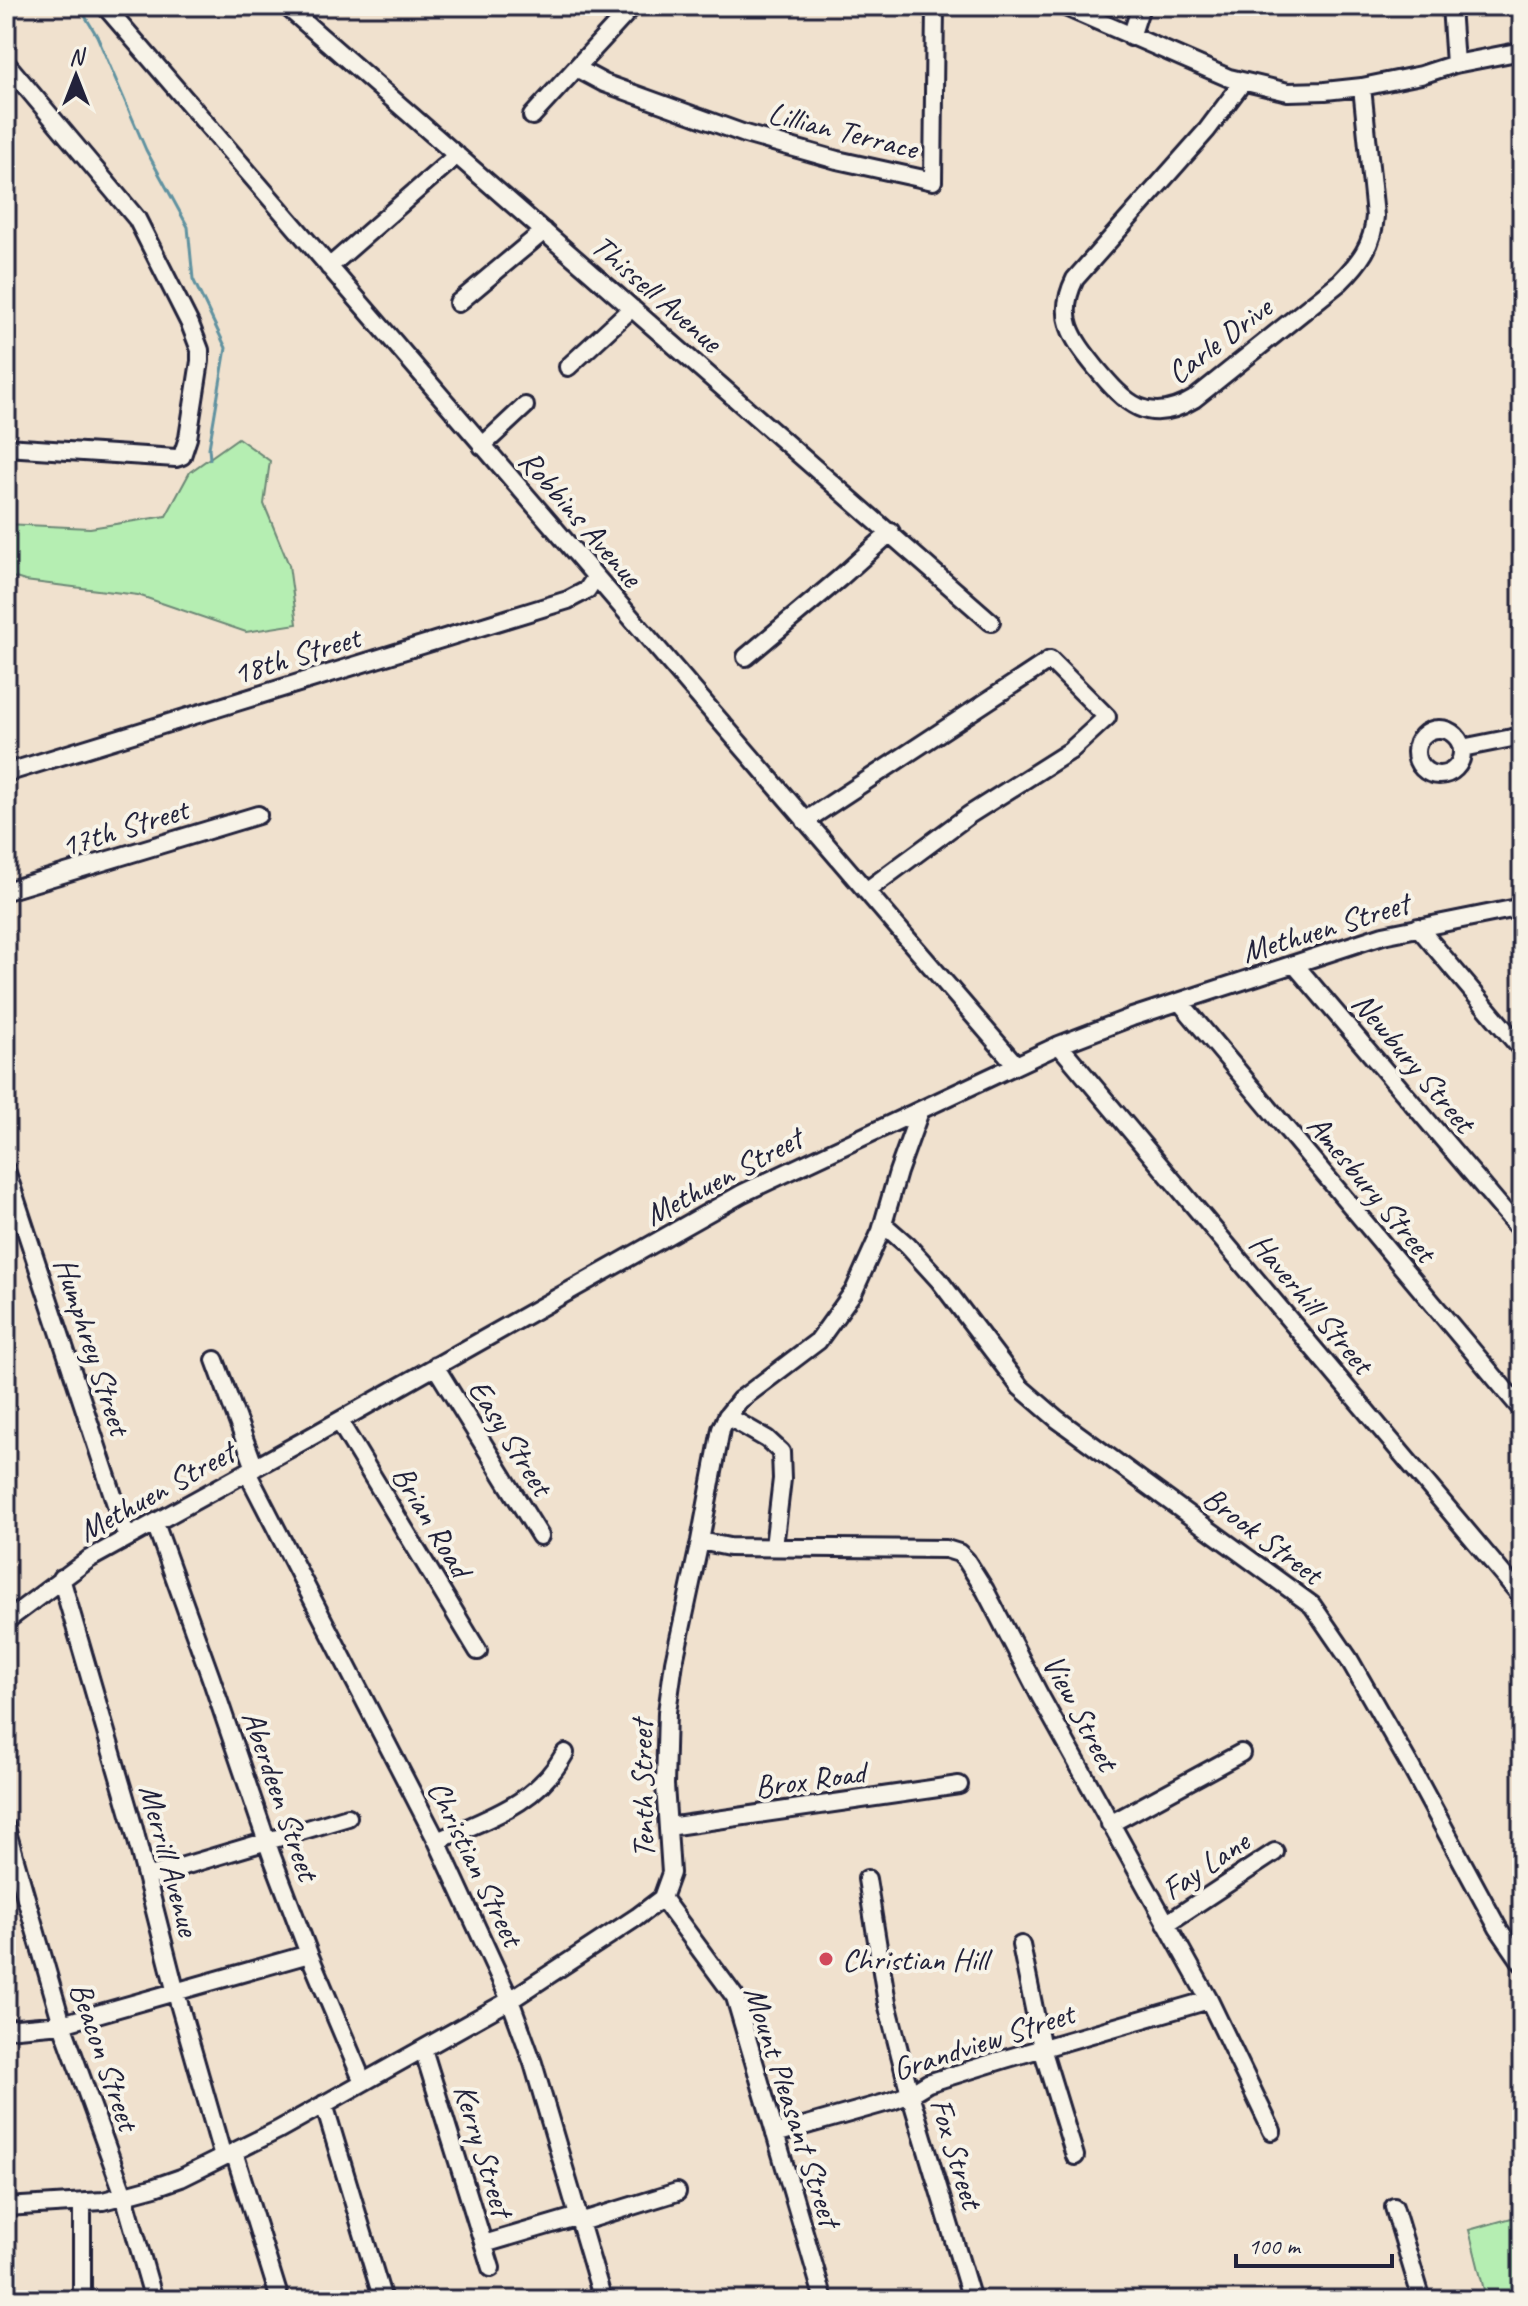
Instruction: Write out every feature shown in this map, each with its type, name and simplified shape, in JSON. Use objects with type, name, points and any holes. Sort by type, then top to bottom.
[{"type":"street","name":"Robbins Avenue","points":[[105,6],[1016,1065]]},
{"type":"street","name":"Thissell Avenue","points":[[286,6],[991,622]]},
{"type":"street","points":[[532,116],[633,6]]},
{"type":"street","name":"Lillian Terrace","points":[[576,68],[604,83],[745,134],[837,160],[933,181],[935,6]]},
{"type":"street","points":[[1063,6],[1243,82],[1288,92],[1362,87],[1522,51]]},
{"type":"street","points":[[1131,37],[1141,6]]},
{"type":"street","points":[[1451,6],[1455,64]]},
{"type":"street","points":[[6,63],[131,211],[190,324],[200,350],[188,438],[182,456],[6,447]]},
{"type":"street","name":"Carle Drive","points":[[1243,82],[1207,130],[1075,279],[1068,293],[1068,325],[1076,342],[1118,395],[1145,410],[1180,408],[1194,399],[1340,282],[1358,264],[1374,232],[1375,216],[1362,87]]},
{"type":"street","points":[[329,267],[457,155]]},
{"type":"street","points":[[458,303],[544,231]]},
{"type":"street","points":[[568,367],[632,308]]},
{"type":"street","points":[[482,446],[525,406]]},
{"type":"street","points":[[746,657],[891,532]]},
{"type":"street","name":"18th Street","points":[[6,773],[568,600],[587,590],[595,578]]},
{"type":"street","points":[[805,821],[1050,660],[1107,717],[1070,751],[969,815],[866,891]]},
{"type":"street","points":[[1462,748],[1522,736]]},
{"type":"street","name":"17th Street","points":[[6,891],[258,815]]},
{"type":"street","name":"Methuen Street","points":[[6,1621],[89,1559],[743,1193],[1059,1045],[1383,935],[1522,907]]},
{"type":"street","points":[[1418,927],[1522,1050]]},
{"type":"street","name":"Newbury Street","points":[[1295,965],[1522,1232]]},
{"type":"street","name":"Amesbury Street","points":[[1180,1002],[1522,1410]]},
{"type":"street","name":"Haverhill Street","points":[[1059,1045],[1522,1597]]},
{"type":"street","points":[[774,1547],[783,1462],[779,1450],[767,1439],[727,1416],[740,1400],[799,1358],[823,1335],[854,1291],[874,1251],[920,1111]]},
{"type":"street","name":"Humphrey Street","points":[[6,1170],[127,1538]]},
{"type":"street","name":"Brook Street","points":[[883,1224],[939,1280],[1004,1368],[1030,1397],[1312,1605],[1349,1659],[1498,1928],[1522,1963]]},
{"type":"street","name":"Christian Street","points":[[215,1360],[251,1470],[437,1841],[510,2000],[533,2063],[580,2219],[599,2299]]},
{"type":"street","name":"Easy Street","points":[[435,1366],[540,1536]]},
{"type":"street","name":"Tenth Street","points":[[6,2207],[82,2203],[124,2195],[181,2178],[324,2104],[510,2000],[662,1898],[671,1873],[665,1756],[667,1712],[674,1662],[718,1444],[727,1416]]},
{"type":"street","name":"Brian Road","points":[[339,1421],[478,1651]]},
{"type":"street","name":"Aberdeen Street","points":[[155,1523],[309,1954],[363,2082]]},
{"type":"street","name":"View Street","points":[[700,1541],[729,1547],[946,1549],[959,1553],[972,1567],[985,1590],[1040,1696],[1209,2000],[1272,2131]]},
{"type":"street","name":"Merrill Avenue","points":[[61,1578],[147,1877],[176,1993],[280,2300]]},
{"type":"street","points":[[437,1841],[525,1798],[547,1781],[565,1753]]},
{"type":"street","points":[[1110,1824],[1241,1753]]},
{"type":"street","name":"Brox Road","points":[[668,1827],[959,1785]]},
{"type":"street","points":[[147,1877],[348,1817]]},
{"type":"street","name":"Beacon Street","points":[[6,1828],[11,1863],[62,2024],[124,2195],[154,2300]]},
{"type":"street","name":"Fay Lane","points":[[1166,1924],[1275,1852]]},
{"type":"street","name":"Fox Street","points":[[867,1879],[887,2003],[910,2094],[972,2300]]},
{"type":"street","name":"Mount Pleasant Street","points":[[662,1898],[735,1997],[824,2300]]},
{"type":"street","points":[[1021,1945],[1042,2048],[1075,2156]]},
{"type":"street","points":[[6,2029],[62,2024],[309,1954]]},
{"type":"street","name":"Grandview Street","points":[[775,2134],[910,2094],[928,2083],[1209,2000]]},
{"type":"street","name":"Kerry Street","points":[[423,2049],[491,2268]]},
{"type":"street","points":[[324,2104],[383,2300]]},
{"type":"street","points":[[484,2244],[677,2192]]},
{"type":"street","points":[[82,2203],[82,2300]]},
{"type":"street","points":[[1394,2207],[1422,2300]]},
{"type":"green space","points":[[238,438],[270,461],[264,504],[289,565],[297,624],[246,632],[138,595],[25,581],[6,575],[6,524],[90,528],[166,516],[190,472]]},
{"type":"green space","points":[[1522,2215],[1522,2297],[1518,2300],[1478,2300],[1486,2298],[1469,2230]]},
{"type":"waterway","points":[[79,6],[97,36],[146,150],[188,227],[193,279],[226,348],[209,448],[210,459]]},
{"type":"place","name":"Christian Hill","points":[[826,1959]]}]
